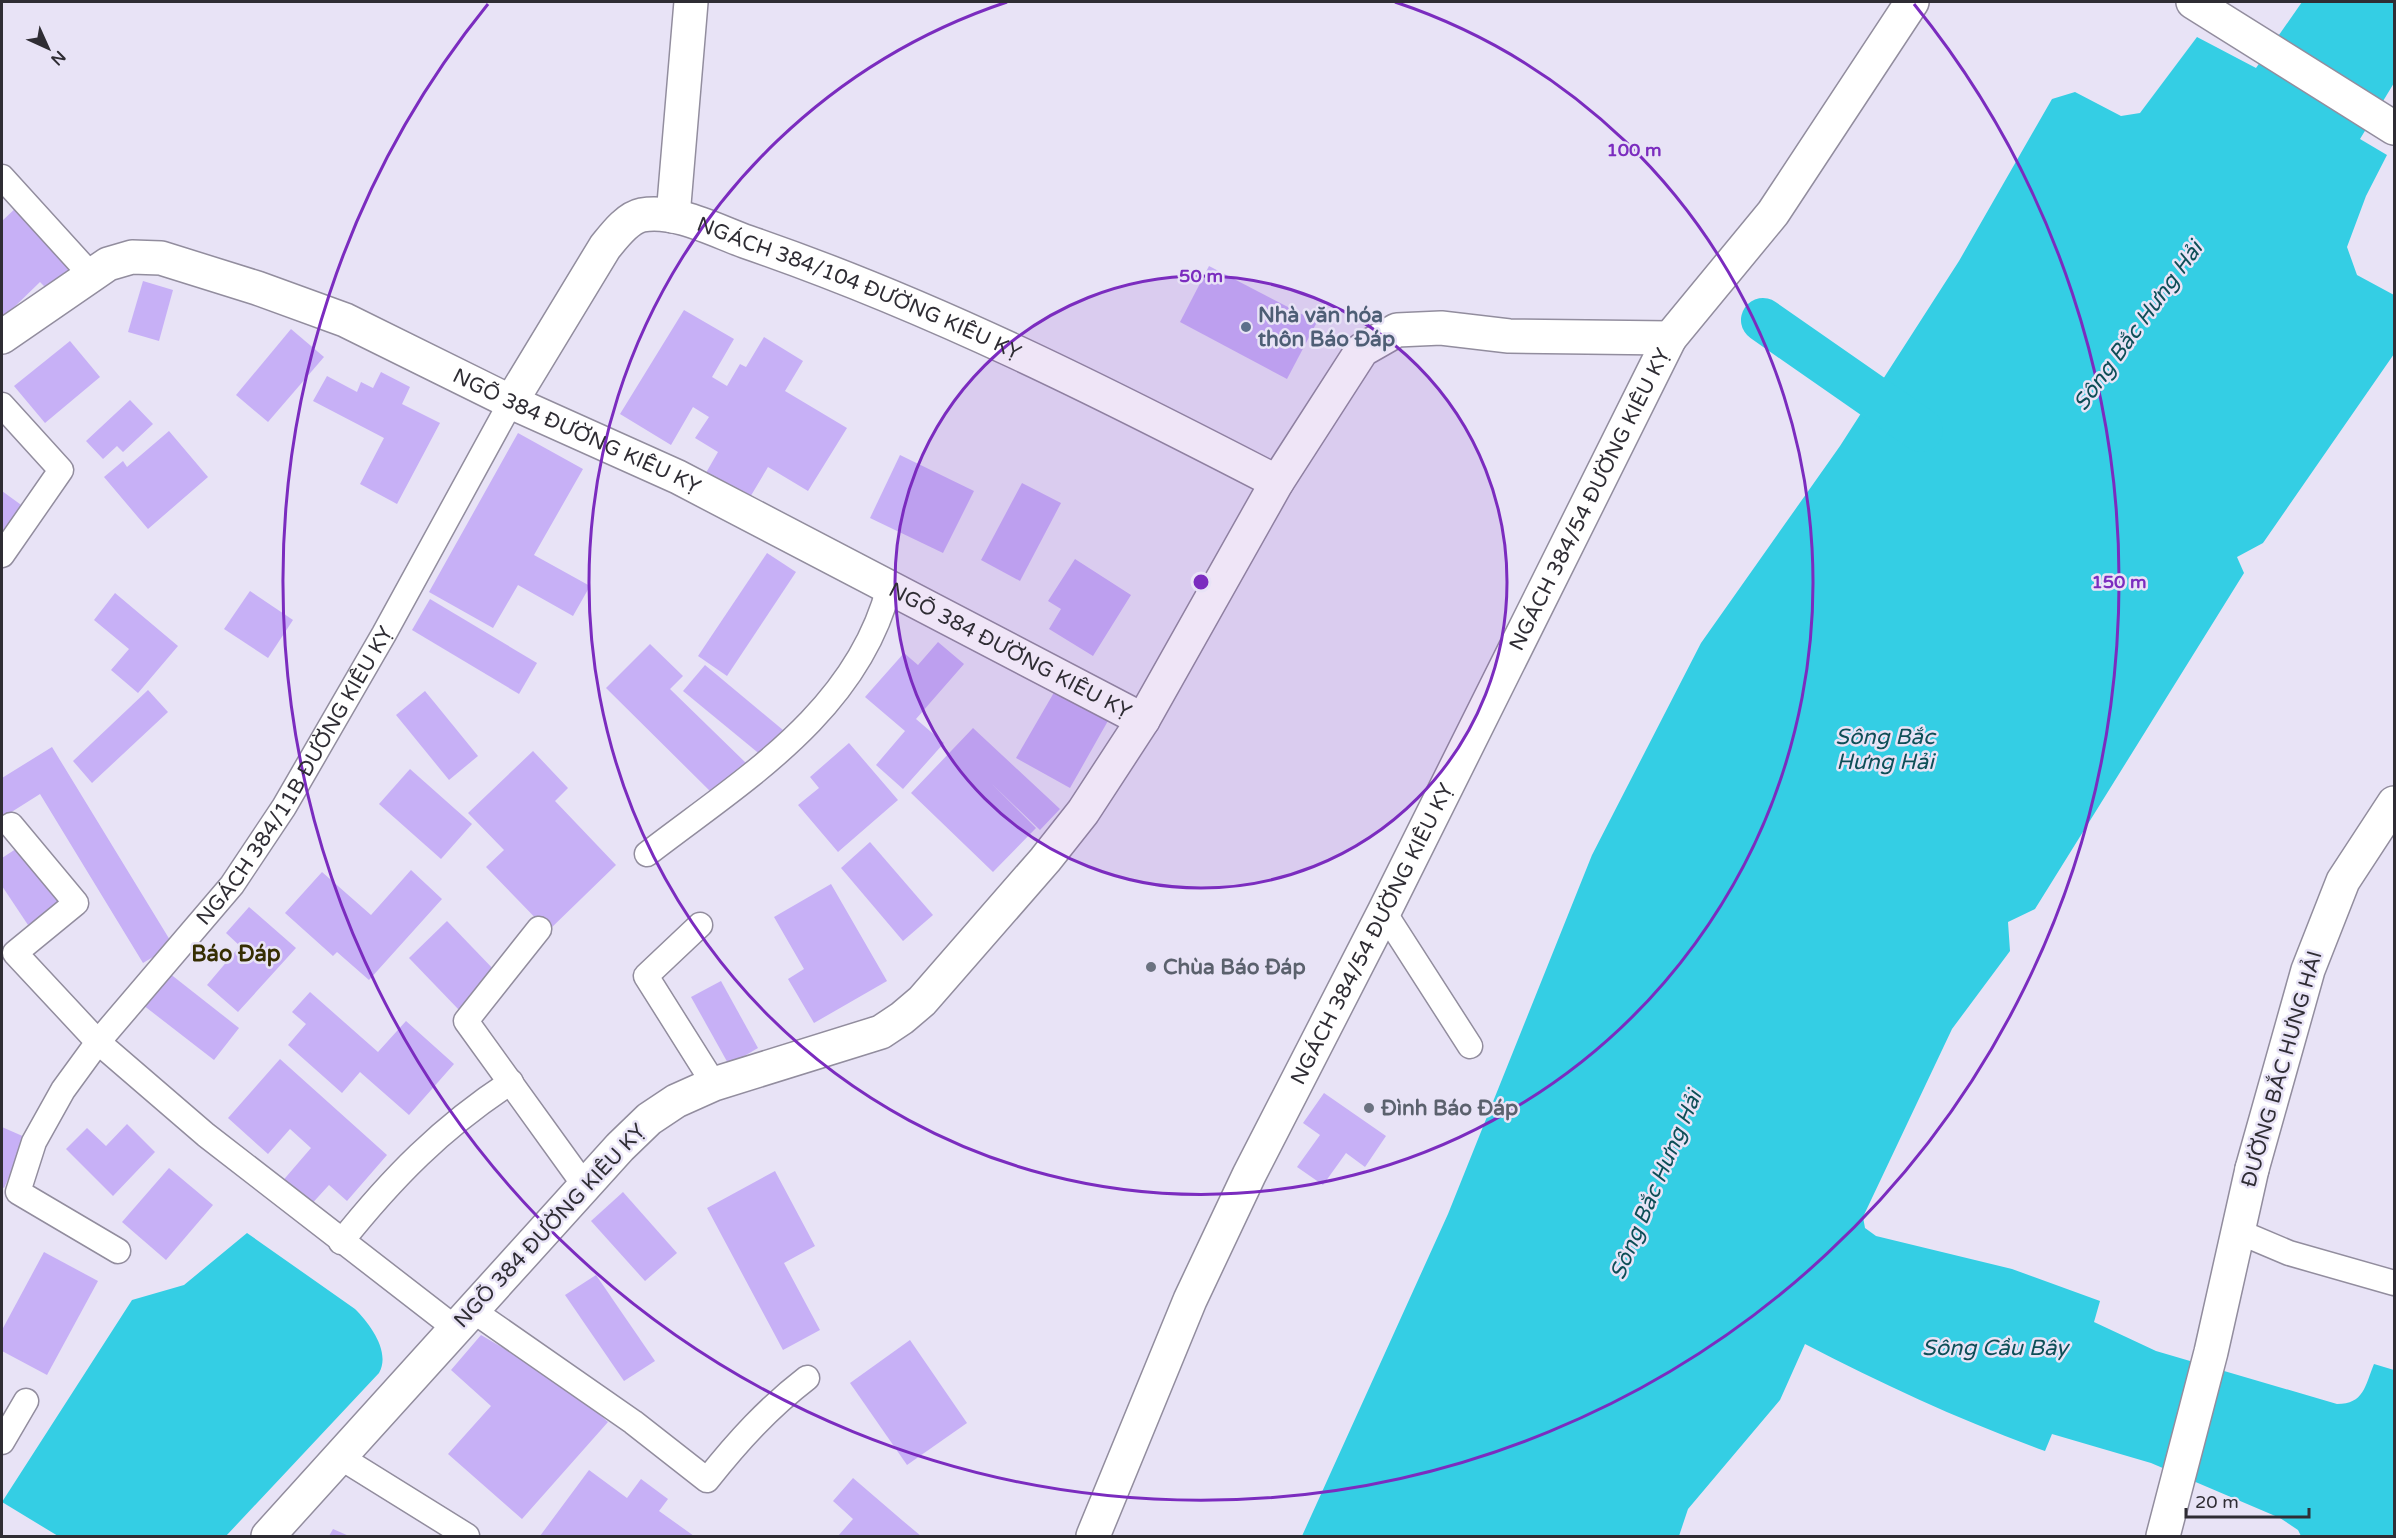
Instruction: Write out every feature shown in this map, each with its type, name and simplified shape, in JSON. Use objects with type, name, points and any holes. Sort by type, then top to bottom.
[{"type":"street","points":[[673,216],[691,2]]},
{"type":"street","name":"NGÁCH 384/54 ĐƯỜNG KIÊU KỴ","points":[[1093,1536],[1195,1290],[1249,1175],[1384,912],[1670,338],[1773,213],[1912,2]]},
{"type":"street","points":[[2193,2],[2384,122]]},
{"type":"street","name":"NGÁCH 384/104 ĐƯỜNG KIÊU KỴ","points":[[511,402],[604,247],[623,226],[641,215],[673,216],[810,263],[928,312],[1160,421],[1277,482]]},
{"type":"street","name":"NGÕ 384 ĐƯỜNG KIÊU KỴ","points":[[2,337],[108,264],[132,257],[161,258],[257,288],[345,320],[511,402],[678,477],[1143,720],[1083,812],[1045,860],[922,1001],[881,1032],[714,1084],[676,1101],[650,1119],[463,1319],[268,1536]]},
{"type":"street","points":[[1143,720],[1277,482],[1362,350],[1397,330],[1441,328],[1509,336],[1670,338]]},
{"type":"street","name":"ĐƯỜNG BẮC HƯNG HẢI","points":[[2163,1536],[2211,1352],[2252,1169],[2312,959],[2343,881],[2394,803]]},
{"type":"lane","points":[[2,177],[91,275]]},
{"type":"lane","name":"NGÁCH 384/11B ĐƯỜNG KIÊU KỴ","points":[[118,1251],[18,1192],[34,1142],[63,1090],[98,1041],[232,885],[284,807],[384,634],[511,402]]},
{"type":"lane","points":[[2,405],[61,470],[2,555]]},
{"type":"lane","points":[[647,854],[765,763],[821,712],[865,652],[881,620],[890,587]]},
{"type":"lane","points":[[11,825],[76,903],[15,953],[98,1041],[206,1135],[341,1242],[633,1422],[707,1480],[738,1442],[774,1404],[807,1378]]},
{"type":"lane","points":[[1384,912],[1470,1046]]},
{"type":"lane","points":[[700,925],[646,976],[714,1084]]},
{"type":"lane","points":[[539,929],[466,1021],[585,1186]]},
{"type":"lane","points":[[341,1242],[375,1199],[420,1151],[469,1110],[510,1082]]},
{"type":"lane","points":[[2237,1232],[2289,1253],[2394,1283]]},
{"type":"lane","points":[[2,1442],[26,1401]]},
{"type":"lane","points":[[340,1457],[467,1536]]},
{"type":"water","name":"Sông Bắc Hưng Hải","points":[[2302,2],[2394,2],[2394,83],[2360,139],[2387,155],[2366,196],[2347,247],[2357,275],[2394,295],[2394,354],[2263,543],[2237,557],[2244,573],[2035,909],[2008,922],[2010,951],[1952,1029],[1863,1217],[1865,1228],[1876,1236],[2012,1269],[2100,1301],[2094,1322],[2156,1351],[2337,1404],[2353,1401],[2358,1397],[2374,1364],[2394,1370],[2394,1536],[2301,1536],[2298,1530],[2280,1518],[2151,1463],[2052,1434],[2045,1451],[1924,1402],[1805,1344],[1780,1400],[1688,1509],[1679,1536],[1302,1536],[1448,1214],[1592,855],[1701,643],[1840,446],[1959,261],[2052,99],[2075,92],[2121,116],[2140,113],[2197,37],[2256,68]]},
{"type":"water","points":[[247,1233],[355,1309],[367,1322],[381,1347],[382,1365],[379,1373],[226,1536],[58,1536],[2,1502],[132,1300],[184,1285]]},
{"type":"building","points":[[18,206],[80,271],[54,296],[40,282],[4,317],[2,314],[2,221]]},
{"type":"building","points":[[1209,266],[1317,322],[1287,379],[1180,322]]},
{"type":"building","points":[[143,281],[173,290],[159,341],[128,332]]},
{"type":"building","points":[[684,310],[734,339],[712,377],[727,386],[740,364],[746,367],[764,337],[803,361],[785,391],[847,428],[808,491],[768,467],[746,504],[703,478],[718,452],[695,438],[709,417],[693,407],[671,445],[620,414]]},
{"type":"building","points":[[291,329],[324,357],[268,422],[236,395]]},
{"type":"building","points":[[70,341],[100,377],[45,423],[14,386]]},
{"type":"building","points":[[381,372],[410,387],[402,404],[440,423],[397,504],[360,484],[384,438],[313,401],[327,376],[357,392],[361,382],[373,388]]},
{"type":"building","points":[[130,400],[153,424],[123,452],[117,446],[103,459],[86,441]]},
{"type":"building","points":[[169,431],[208,477],[148,529],[104,477],[123,461],[127,467]]},
{"type":"building","points":[[518,433],[583,469],[534,555],[590,586],[573,616],[518,585],[493,628],[429,592]]},
{"type":"building","points":[[900,455],[974,491],[943,553],[870,518]]},
{"type":"building","points":[[1022,483],[1061,503],[1020,581],[981,560]]},
{"type":"building","points":[[2,491],[24,507],[2,538]]},
{"type":"building","points":[[767,553],[796,572],[727,676],[698,656]]},
{"type":"building","points":[[1075,559],[1131,595],[1093,656],[1049,629],[1061,609],[1048,601]]},
{"type":"building","points":[[250,591],[293,620],[268,658],[224,629]]},
{"type":"building","points":[[115,593],[178,646],[138,693],[111,670],[129,649],[94,620]]},
{"type":"building","points":[[430,599],[537,663],[519,694],[412,630]]},
{"type":"building","points":[[938,642],[964,664],[916,719],[944,743],[903,789],[876,765],[905,731],[865,697],[904,653],[918,665]]},
{"type":"building","points":[[650,644],[683,676],[670,689],[747,764],[715,796],[606,688]]},
{"type":"building","points":[[705,665],[783,730],[762,756],[683,691]]},
{"type":"building","points":[[1056,689],[1109,719],[1070,788],[1016,758]]},
{"type":"building","points":[[148,690],[168,712],[92,783],[73,761]]},
{"type":"building","points":[[425,691],[478,756],[449,780],[396,715]]},
{"type":"building","points":[[973,728],[1060,809],[1040,830],[992,784],[1036,828],[993,872],[911,793]]},
{"type":"building","points":[[849,743],[898,800],[838,852],[798,805],[819,788],[810,777]]},
{"type":"building","points":[[52,747],[173,945],[143,963],[40,794],[2,818],[2,778]]},
{"type":"building","points":[[533,751],[568,788],[555,801],[616,865],[548,931],[486,867],[504,850],[468,813]]},
{"type":"building","points":[[410,769],[472,824],[441,859],[379,804]]},
{"type":"building","points":[[870,842],[933,915],[903,941],[841,868]]},
{"type":"building","points":[[22,845],[61,903],[28,925],[2,886],[2,858]]},
{"type":"building","points":[[411,870],[442,899],[369,980],[337,952],[333,956],[285,913],[322,872],[371,915]]},
{"type":"building","points":[[831,884],[887,981],[814,1023],[788,979],[804,969],[774,917]]},
{"type":"building","points":[[249,907],[296,948],[238,1012],[207,985],[240,946],[226,933]]},
{"type":"building","points":[[447,921],[498,974],[460,1011],[409,958]]},
{"type":"building","points":[[169,973],[239,1028],[214,1060],[143,1005]]},
{"type":"building","points":[[721,981],[758,1048],[729,1065],[691,997]]},
{"type":"building","points":[[310,992],[378,1052],[406,1021],[454,1064],[409,1115],[360,1072],[342,1093],[288,1045],[306,1024],[292,1012]]},
{"type":"building","points":[[280,1059],[387,1155],[347,1201],[329,1185],[308,1208],[280,1184],[311,1148],[290,1129],[268,1154],[228,1118]]},
{"type":"building","points":[[1324,1093],[1386,1136],[1365,1167],[1346,1153],[1323,1185],[1297,1167],[1320,1135],[1303,1123]]},
{"type":"building","points":[[127,1124],[155,1152],[113,1196],[66,1149],[87,1128],[106,1146]]},
{"type":"building","points":[[2,1127],[27,1138],[4,1188],[2,1187]]},
{"type":"building","points":[[169,1168],[213,1205],[166,1260],[122,1222]]},
{"type":"building","points":[[775,1171],[815,1246],[784,1263],[820,1330],[783,1350],[707,1208]]},
{"type":"building","points":[[623,1192],[677,1253],[645,1281],[591,1221]]},
{"type":"building","points":[[44,1252],[98,1281],[47,1375],[2,1351],[2,1330]]},
{"type":"building","points":[[596,1275],[655,1361],[624,1381],[565,1295]]},
{"type":"building","points":[[481,1335],[566,1385],[608,1422],[522,1519],[448,1454],[491,1406],[451,1370]]},
{"type":"building","points":[[910,1340],[967,1423],[907,1465],[850,1383]]},
{"type":"building","points":[[589,1470],[627,1498],[641,1479],[668,1499],[659,1511],[694,1536],[540,1536]]},
{"type":"building","points":[[853,1478],[921,1536],[838,1536],[853,1519],[833,1501]]},
{"type":"building","points":[[333,1529],[349,1536],[329,1536]]},
{"type":"waterway","points":[[1763,320],[1921,430]]},
{"type":"place","name":"Nhà văn hóa thôn Báo Đáp","points":[[1246,327]]},
{"type":"place","name":"Chùa Báo Đáp","points":[[1151,967]]},
{"type":"place","name":"Đình Báo Đáp","points":[[1369,1108]]},
{"type":"district","name":"Báo Đáp","points":[[236,954]]},
{"type":"water label","name":"Sông Cầu Bây","points":[[1995,1348]]}]
